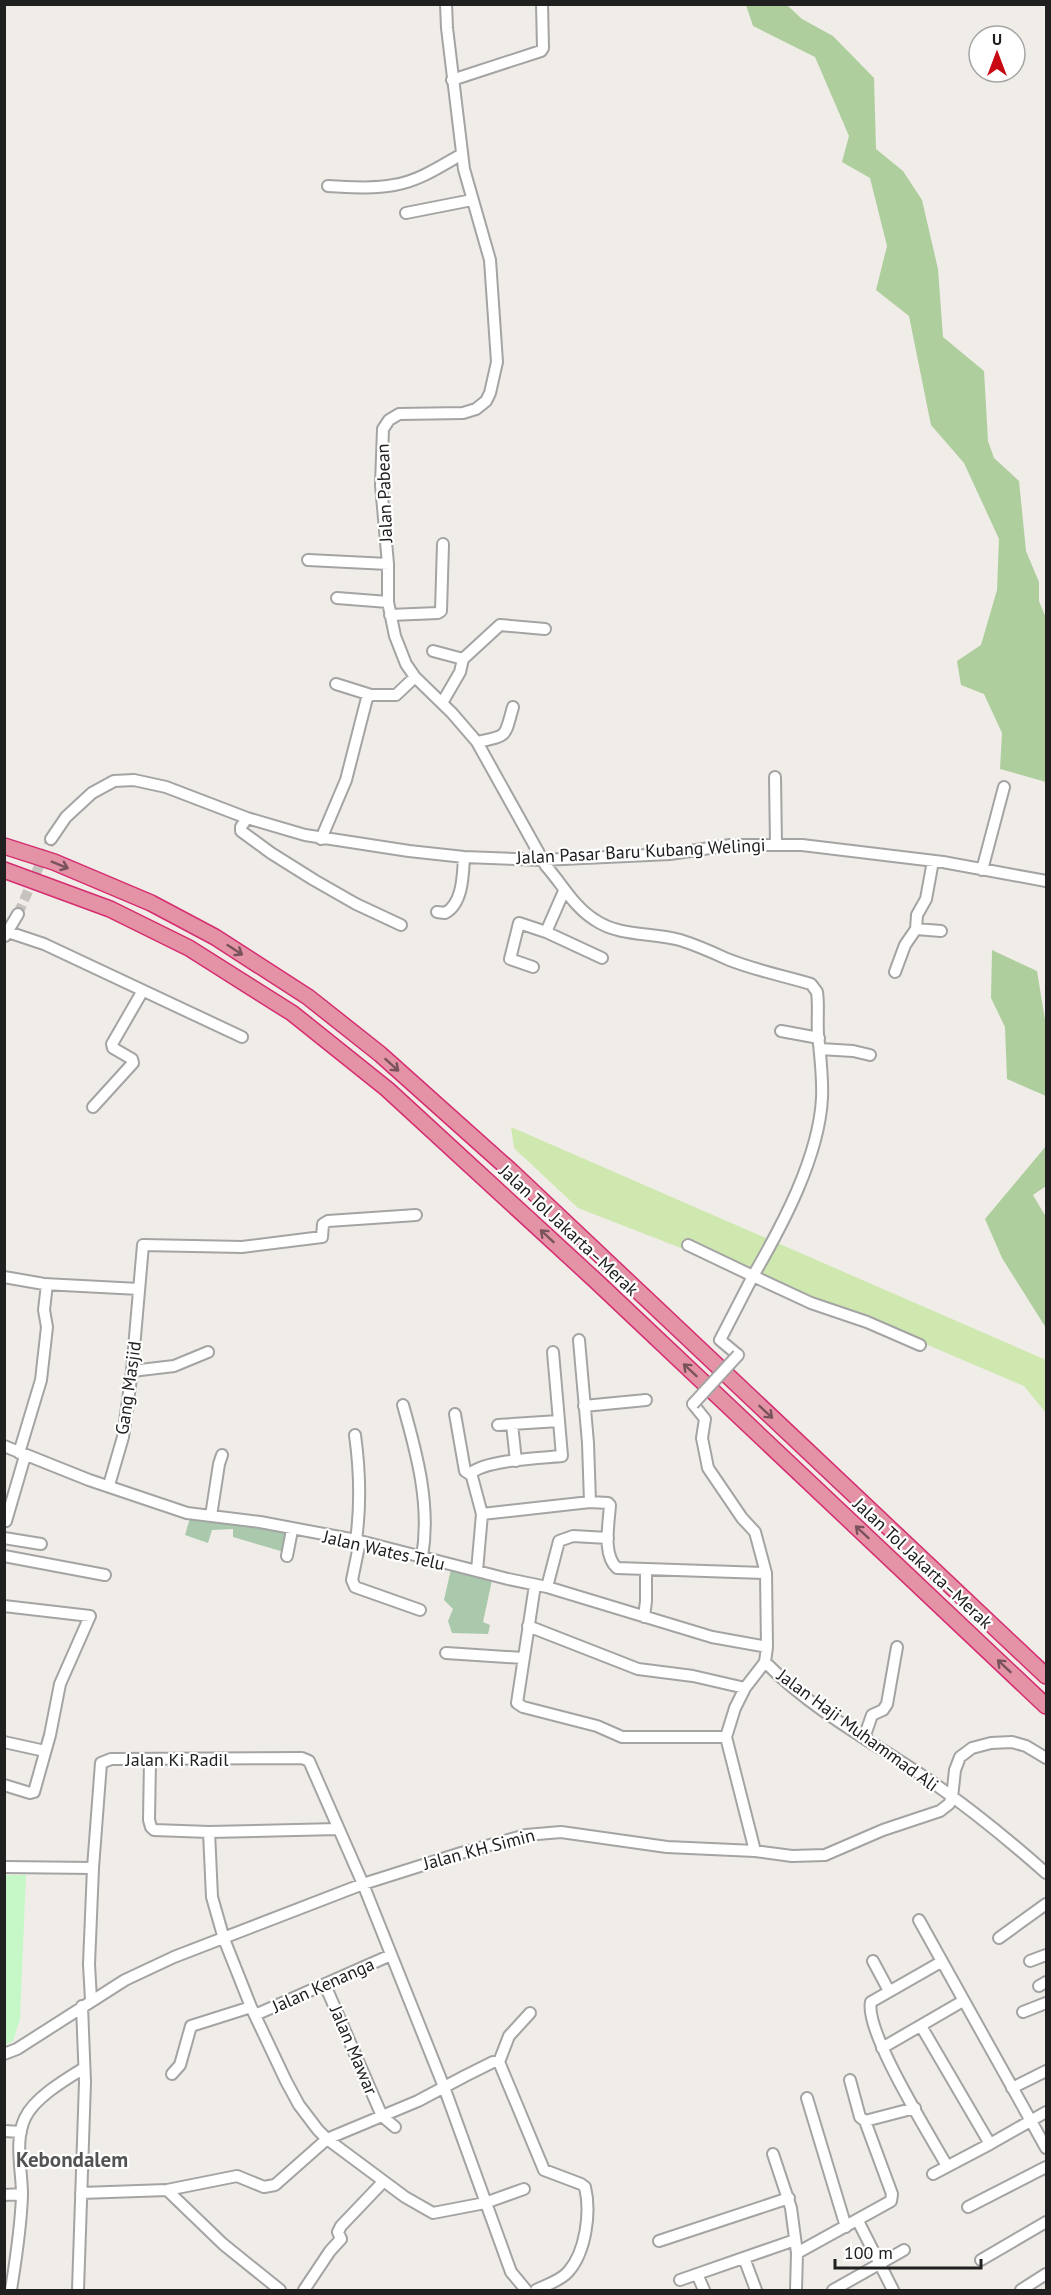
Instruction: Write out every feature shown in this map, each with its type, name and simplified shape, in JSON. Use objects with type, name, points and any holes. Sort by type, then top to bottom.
[{"type":"highway","name":"Jalan Tol Jakarta–Merak","points":[[4,846],[54,862],[151,903],[215,937],[308,997],[380,1054],[512,1172],[1047,1676]]},
{"type":"highway","name":"Jalan Tol Jakarta–Merak","points":[[4,870],[110,909],[189,948],[292,1013],[370,1075],[596,1281],[1047,1706]]},
{"type":"street","name":"Jalan Pabean","points":[[446,4],[464,169],[490,260],[496,362],[486,401],[476,409],[463,413],[399,414],[386,424],[382,435],[381,475],[390,615],[400,653],[415,677],[477,742],[542,860],[573,903],[598,922],[628,932],[681,940],[728,959],[811,984],[814,987],[818,998],[822,1097],[820,1121],[810,1155],[782,1221],[720,1340],[738,1355],[693,1404],[705,1419],[702,1438],[708,1468],[742,1518],[755,1532],[766,1573]]},
{"type":"street","points":[[453,80],[541,51],[543,48],[542,4]]},
{"type":"street","points":[[328,186],[374,188],[395,185],[428,174],[462,153]]},
{"type":"street","points":[[406,213],[472,200]]},
{"type":"street","points":[[390,615],[441,611],[443,544]]},
{"type":"street","points":[[308,560],[388,564]]},
{"type":"street","points":[[337,598],[388,602]]},
{"type":"street","points":[[442,703],[457,679],[464,659],[500,625],[545,629]]},
{"type":"street","points":[[433,651],[464,659]]},
{"type":"street","points":[[336,684],[371,695],[396,695],[415,677]]},
{"type":"street","points":[[321,839],[346,780],[368,698],[371,695]]},
{"type":"street","points":[[477,742],[502,737],[513,707]]},
{"type":"street","points":[[775,777],[776,844]]},
{"type":"street","name":"Jalan Pasar Baru Kubang Welingi","points":[[51,839],[60,824],[84,798],[104,786],[124,780],[147,781],[248,818],[321,839],[464,857],[542,860],[670,854],[730,845],[776,844],[827,847],[933,861],[1047,881]]},
{"type":"street","points":[[982,870],[1004,786]]},
{"type":"street","points":[[248,818],[241,827],[241,831],[271,853],[356,904],[401,925]]},
{"type":"street","points":[[438,912],[445,913],[454,906],[461,882],[464,857]]},
{"type":"street","points":[[895,972],[905,945],[916,929],[917,915],[927,899],[933,861]]},
{"type":"street","points":[[546,932],[564,891]]},
{"type":"street","points":[[18,914],[6,934],[44,944],[242,1037]]},
{"type":"street","points":[[533,967],[510,959],[519,924],[573,943],[602,958]]},
{"type":"street","points":[[916,929],[941,931]]},
{"type":"street","points":[[93,1107],[133,1063],[132,1059],[113,1048],[112,1044],[142,992]]},
{"type":"street","points":[[781,1031],[819,1044],[870,1055]]},
{"type":"street","name":"Gang Masjid","points":[[109,1485],[123,1437],[132,1371],[143,1245],[242,1247],[283,1243],[322,1237],[323,1224],[328,1221],[416,1215]]},
{"type":"street","points":[[688,1245],[811,1302],[867,1322],[920,1345]]},
{"type":"street","points":[[4,1277],[46,1284],[139,1289]]},
{"type":"street","points":[[5,1523],[41,1380],[47,1328],[44,1310],[46,1284]]},
{"type":"street","points":[[579,1340],[590,1502]]},
{"type":"street","points":[[132,1371],[174,1366],[208,1352]]},
{"type":"street","points":[[471,1475],[477,1469],[516,1461],[562,1456],[552,1352]]},
{"type":"street","points":[[584,1406],[646,1400]]},
{"type":"street","points":[[403,1405],[425,1503],[425,1539],[422,1557]]},
{"type":"street","points":[[455,1414],[465,1471],[471,1475],[482,1514],[477,1571]]},
{"type":"street","points":[[498,1425],[559,1421]]},
{"type":"street","points":[[512,1424],[516,1461]]},
{"type":"street","points":[[355,1435],[360,1471],[360,1507],[352,1581],[355,1587],[420,1610]]},
{"type":"street","name":"Jalan Wates Telu","points":[[4,1446],[187,1514],[260,1522],[292,1530],[358,1540],[547,1587],[712,1637],[767,1647]]},
{"type":"street","points":[[211,1516],[222,1455]]},
{"type":"street","points":[[482,1514],[590,1502],[603,1503],[610,1505],[608,1538],[610,1559],[617,1568],[766,1573],[767,1647],[765,1662],[744,1688],[726,1737],[756,1851]]},
{"type":"street","points":[[287,1556],[292,1530]]},
{"type":"street","points":[[547,1587],[559,1540],[573,1536],[608,1538]]},
{"type":"street","points":[[4,1538],[41,1544]]},
{"type":"street","points":[[4,1556],[105,1575]]},
{"type":"street","points":[[644,1617],[646,1569]]},
{"type":"street","points":[[535,1585],[517,1703],[522,1707],[597,1726],[622,1737],[726,1737]]},
{"type":"street","points":[[4,1606],[90,1616],[60,1684],[33,1793],[4,1785]]},
{"type":"street","points":[[528,1626],[638,1669],[693,1676],[744,1688]]},
{"type":"street","points":[[864,1738],[872,1715],[886,1707],[897,1647]]},
{"type":"street","points":[[446,1653],[523,1659]]},
{"type":"street","name":"Jalan Haji Muhammad Ali","points":[[765,1662],[798,1691],[981,1819],[1047,1873]]},
{"type":"street","points":[[4,1742],[45,1751]]},
{"type":"street","points":[[952,1798],[955,1770],[960,1757],[972,1748],[991,1743],[1012,1742],[1026,1746],[1047,1758]]},
{"type":"street","name":"Jalan Ki Radil","points":[[78,2290],[86,2003],[101,1763],[111,1759],[302,1758],[309,1761],[363,1884],[444,2087],[511,2272],[526,2290]]},
{"type":"street","points":[[150,1760],[151,1827],[154,1830],[208,1832],[338,1829]]},
{"type":"street","name":"Jalan KH Simin","points":[[4,2054],[17,2049],[125,1980],[174,1957],[363,1884],[415,1866],[526,1835],[543,1832],[584,1834],[677,1848],[756,1851],[792,1856],[825,1855],[883,1830],[940,1811],[949,1804],[952,1798]]},
{"type":"street","points":[[208,1832],[212,1897],[224,1939],[253,2011],[286,2081],[299,2105],[318,2130],[383,2182],[433,2213],[485,2202],[524,2189]]},
{"type":"street","points":[[4,1867],[93,1868]]},
{"type":"street","points":[[999,1938],[1047,1904]]},
{"type":"street","points":[[919,1920],[1047,2148]]},
{"type":"street","name":"Jalan Kenanga","points":[[172,2074],[180,2065],[191,2026],[253,2011],[325,1985],[391,1955]]},
{"type":"street","points":[[1030,1961],[1047,1955]]},
{"type":"street","points":[[873,1961],[889,1991]]},
{"type":"street","points":[[941,1962],[871,2002],[869,2008],[882,2048],[947,2166]]},
{"type":"street","name":"Jalan Mawar","points":[[325,1985],[382,2116]]},
{"type":"street","points":[[882,2048],[963,2001]]},
{"type":"street","points":[[1023,2012],[1047,2003]]},
{"type":"street","points":[[530,2013],[509,2036],[499,2062],[544,2170],[581,2184],[585,2187],[587,2194],[586,2224],[575,2262],[559,2279],[536,2290]]},
{"type":"street","points":[[921,2026],[990,2144]]},
{"type":"street","points":[[81,2193],[167,2190],[237,2176],[264,2187],[270,2187],[327,2139],[418,2102],[493,2062],[499,2062]]},
{"type":"street","points":[[11,2290],[20,2239],[21,2132],[26,2116],[32,2106],[84,2068]]},
{"type":"street","points":[[1012,2088],[1047,2071]]},
{"type":"street","points":[[797,2253],[858,2221],[888,2203],[892,2198],[865,2121],[860,2117],[850,2080]]},
{"type":"street","points":[[807,2098],[846,2227]]},
{"type":"street","points":[[865,2121],[915,2108]]},
{"type":"street","points":[[933,2174],[1047,2112]]},
{"type":"street","points":[[382,2116],[395,2127]]},
{"type":"street","points":[[4,2132],[21,2132]]},
{"type":"street","points":[[773,2154],[789,2199],[797,2253],[796,2290]]},
{"type":"street","points":[[968,2206],[1047,2167]]},
{"type":"street","points":[[304,2290],[330,2251],[342,2239],[338,2232],[341,2226],[383,2182]]},
{"type":"street","points":[[167,2190],[223,2244],[280,2290]]},
{"type":"street","points":[[4,2195],[22,2194]]},
{"type":"street","points":[[658,2241],[789,2199]]},
{"type":"street","points":[[858,2221],[893,2290]]},
{"type":"street","points":[[981,2260],[1047,2222]]},
{"type":"street","points":[[680,2280],[795,2240]]},
{"type":"street","points":[[832,2290],[904,2250]]},
{"type":"street","points":[[744,2258],[756,2290]]},
{"type":"street","points":[[697,2274],[704,2290]]},
{"type":"street","points":[[1022,2290],[1047,2274]]},
{"type":"green space","points":[[746,5],[787,5],[802,19],[833,36],[874,78],[876,149],[903,171],[922,200],[938,269],[943,337],[984,371],[988,441],[994,458],[1019,481],[1026,551],[1039,582],[1039,601],[1046,618],[1046,782],[1000,769],[1002,733],[984,694],[961,685],[957,661],[981,645],[997,590],[999,539],[964,463],[931,425],[909,316],[876,290],[887,246],[870,178],[842,162],[849,136],[815,57],[753,26]]},
{"type":"green space","points":[[992,950],[1037,971],[1046,1026],[1046,1096],[1007,1079],[1005,1027],[991,998]]},
{"type":"green space","points":[[511,1127],[1046,1360],[1046,1413],[1024,1386],[902,1334],[578,1208],[514,1148]]},
{"type":"green space","points":[[1046,1146],[1046,1186],[1033,1195],[1046,1217],[1046,1328],[1002,1258],[985,1219]]},
{"type":"green space","points":[[190,1518],[211,1518],[289,1533],[284,1552],[233,1537],[233,1529],[212,1530],[208,1543],[185,1535]]},
{"type":"green space","points":[[451,1569],[492,1580],[483,1622],[490,1625],[488,1634],[452,1633],[448,1621],[453,1609],[444,1600]]},
{"type":"green space","points":[[5,1875],[26,1875],[20,2019],[13,2041],[5,2045]]},
{"type":"tunnel","points":[[18,914],[51,839]]},
{"type":"district","name":"Kebondalem","points":[[72,2159]]}]
